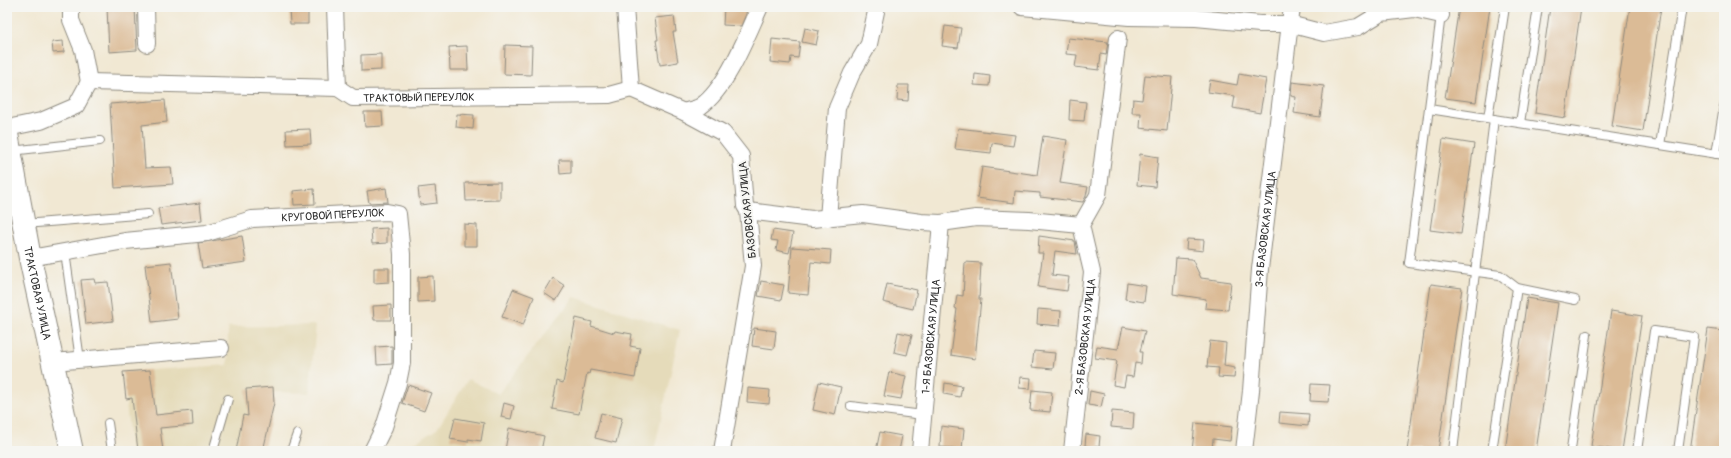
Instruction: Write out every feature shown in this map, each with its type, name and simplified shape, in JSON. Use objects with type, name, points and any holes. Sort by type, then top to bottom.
[{"type":"main road","name":"ТРАКТОВАЯ УЛИЦА","points":[[9,142],[23,224],[72,451]]},
{"type":"street","points":[[7,128],[41,122],[76,106],[89,82],[83,50],[71,20],[71,7]]},
{"type":"street","points":[[146,7],[148,44]]},
{"type":"street","points":[[335,7],[338,88]]},
{"type":"street","points":[[625,7],[631,89]]},
{"type":"street","points":[[684,112],[700,106],[716,93],[740,51],[760,7]]},
{"type":"street","points":[[828,218],[837,108],[852,72],[869,44],[877,7]]},
{"type":"street","points":[[1022,7],[1129,17],[1206,19],[1260,24],[1289,24],[1324,33],[1358,27],[1382,13],[1414,9],[1441,11]]},
{"type":"street","points":[[1180,7],[1206,19]]},
{"type":"street","name":"3-Я БАЗОВСКАЯ УЛИЦА","points":[[1244,451],[1251,391],[1260,269],[1292,7]]},
{"type":"street","points":[[746,208],[812,219],[863,214],[921,222],[941,223],[976,218],[1029,220],[1081,225],[1098,195],[1118,38]]},
{"type":"street","name":"ТРАКТОВЫЙ ПЕРЕУЛОК","points":[[89,82],[338,88],[353,98],[609,95],[631,89]]},
{"type":"street","name":"БАЗОВСКАЯ УЛИЦА","points":[[631,89],[684,112],[722,133],[741,156],[753,266],[722,451]]},
{"type":"street","name":"КРУГОВОЙ ПЕРЕУЛОК","points":[[30,258],[125,241],[207,234],[252,219],[387,212],[398,214],[402,254],[402,363],[398,383],[384,427],[372,451]]},
{"type":"street","name":"1-Я БАЗОВСКАЯ УЛИЦА","points":[[920,451],[941,223]]},
{"type":"street","name":"2-Я БАЗОВСКАЯ УЛИЦА","points":[[1072,451],[1092,272],[1081,225]]},
{"type":"street","points":[[53,362],[221,348]]},
{"type":"lane","points":[[1453,451],[1505,7]]},
{"type":"lane","points":[[1520,124],[1538,7]]},
{"type":"lane","points":[[1660,145],[1682,7]]},
{"type":"lane","points":[[1441,11],[1409,263],[1500,275],[1517,288],[1575,300]]},
{"type":"lane","points":[[1428,109],[1720,154],[1724,106]]},
{"type":"lane","points":[[9,142],[100,141]]},
{"type":"lane","points":[[23,224],[148,214]]},
{"type":"lane","points":[[65,252],[80,360]]},
{"type":"lane","points":[[1492,451],[1517,288]]},
{"type":"lane","points":[[1637,451],[1654,331],[1694,337],[1678,451]]},
{"type":"lane","points":[[1572,451],[1571,448],[1586,335]]},
{"type":"lane","points":[[213,451],[228,399]]},
{"type":"lane","points":[[851,406],[923,415]]},
{"type":"lane","points":[[108,423],[112,451]]},
{"type":"lane","points":[[291,451],[297,434]]},
{"type":"shaded area","points":[[574,297],[680,330],[654,451],[383,451],[404,449],[437,429],[468,379],[498,394]]},
{"type":"shaded area","points":[[316,325],[309,393],[272,392],[261,451],[131,451],[123,372],[228,365],[228,327]]},
{"type":"building","points":[[107,7],[135,7],[137,50],[109,52]]},
{"type":"building","points":[[308,7],[308,24],[290,24],[289,8]]},
{"type":"building","points":[[724,7],[747,7],[741,26],[723,25]]},
{"type":"building","points":[[1459,7],[1490,7],[1476,102],[1445,98]]},
{"type":"building","points":[[1550,7],[1581,7],[1565,118],[1535,113]]},
{"type":"building","points":[[1630,7],[1661,7],[1643,131],[1612,126]]},
{"type":"building","points":[[674,16],[676,32],[673,32],[678,62],[660,65],[656,40],[658,40],[655,18]]},
{"type":"building","points":[[945,26],[961,28],[958,48],[942,46]]},
{"type":"building","points":[[805,28],[819,31],[816,45],[802,42]]},
{"type":"building","points":[[1068,38],[1108,42],[1106,55],[1101,54],[1099,70],[1075,67],[1077,55],[1066,54]]},
{"type":"building","points":[[772,39],[800,42],[798,58],[791,57],[790,64],[770,62]]},
{"type":"building","points":[[63,41],[64,52],[53,53],[52,42]]},
{"type":"building","points":[[505,45],[532,46],[531,75],[504,74]]},
{"type":"building","points":[[467,46],[468,70],[450,70],[449,47]]},
{"type":"building","points":[[381,54],[381,70],[361,71],[361,55]]},
{"type":"building","points":[[975,74],[990,76],[989,86],[974,85]]},
{"type":"building","points":[[1239,74],[1266,79],[1260,113],[1233,108],[1235,96],[1208,92],[1210,80],[1237,85]]},
{"type":"building","points":[[1145,75],[1172,77],[1167,131],[1140,128],[1141,113],[1132,113],[1133,99],[1142,100]]},
{"type":"building","points":[[1292,82],[1324,86],[1320,117],[1294,113],[1296,97],[1291,96]]},
{"type":"building","points":[[898,85],[909,85],[908,101],[897,100]]},
{"type":"building","points":[[165,100],[167,122],[142,125],[145,168],[171,167],[173,184],[115,188],[110,104]]},
{"type":"building","points":[[1070,100],[1086,102],[1084,121],[1069,120]]},
{"type":"building","points":[[364,112],[382,112],[383,126],[365,127]]},
{"type":"building","points":[[457,114],[474,115],[473,129],[456,127]]},
{"type":"building","points":[[958,128],[1015,135],[1013,146],[992,143],[991,153],[955,149]]},
{"type":"building","points":[[310,129],[311,144],[287,145],[286,130]]},
{"type":"building","points":[[1043,136],[1067,140],[1060,183],[1088,187],[1083,202],[1040,197],[1040,193],[1015,191],[1014,203],[977,198],[982,167],[1037,175]]},
{"type":"building","points":[[1443,139],[1474,144],[1461,234],[1430,230]]},
{"type":"building","points":[[1140,154],[1158,157],[1155,187],[1137,185]]},
{"type":"building","points":[[559,160],[571,160],[571,173],[560,174]]},
{"type":"building","points":[[500,182],[500,200],[466,201],[465,183]]},
{"type":"building","points":[[435,186],[437,203],[420,205],[418,188]]},
{"type":"building","points":[[386,188],[388,202],[369,203],[367,191]]},
{"type":"building","points":[[314,189],[315,204],[294,205],[293,191]]},
{"type":"building","points":[[200,203],[202,220],[161,225],[158,208]]},
{"type":"building","points":[[464,224],[477,225],[477,246],[464,246]]},
{"type":"building","points":[[387,228],[387,243],[372,244],[371,229]]},
{"type":"building","points":[[773,230],[793,233],[789,253],[776,250],[778,241],[771,240]]},
{"type":"building","points":[[242,236],[246,262],[202,268],[198,243]]},
{"type":"building","points":[[1039,236],[1075,241],[1077,254],[1055,251],[1052,275],[1069,277],[1067,291],[1038,287],[1043,253],[1038,253]]},
{"type":"building","points":[[1187,239],[1204,240],[1203,251],[1186,249]]},
{"type":"building","points":[[792,247],[831,250],[830,264],[811,262],[808,295],[788,293]]},
{"type":"building","points":[[1176,258],[1192,259],[1201,278],[1231,282],[1228,310],[1205,308],[1206,299],[1173,294]]},
{"type":"building","points":[[171,262],[178,319],[152,322],[145,265]]},
{"type":"building","points":[[965,262],[981,263],[979,299],[981,299],[975,359],[951,355],[957,309],[955,308],[957,295],[963,296]]},
{"type":"building","points":[[374,268],[389,268],[389,282],[374,283]]},
{"type":"building","points":[[433,276],[434,301],[418,302],[418,277]]},
{"type":"building","points":[[553,278],[565,286],[556,301],[544,293]]},
{"type":"building","points":[[94,279],[95,283],[108,282],[113,321],[86,324],[81,280]]},
{"type":"building","points":[[761,281],[784,285],[781,300],[758,296]]},
{"type":"building","points":[[1127,283],[1146,286],[1144,302],[1125,299]]},
{"type":"building","points":[[887,284],[917,290],[913,309],[883,302]]},
{"type":"building","points":[[1431,284],[1462,288],[1438,451],[1407,451]]},
{"type":"building","points":[[513,289],[534,297],[523,325],[502,317]]},
{"type":"building","points":[[1527,298],[1558,303],[1536,451],[1505,451]]},
{"type":"building","points":[[391,305],[391,320],[374,320],[373,306]]},
{"type":"building","points":[[1038,309],[1061,311],[1060,326],[1037,324]]},
{"type":"building","points":[[1611,311],[1642,316],[1622,451],[1591,446]]},
{"type":"building","points":[[576,318],[592,322],[591,326],[614,333],[615,331],[632,334],[630,346],[640,348],[635,378],[590,370],[589,374],[587,373],[579,414],[552,409],[557,381],[563,383]]},
{"type":"building","points":[[1123,327],[1145,331],[1140,352],[1142,352],[1141,364],[1135,363],[1133,377],[1126,376],[1124,387],[1113,385],[1117,361],[1095,358],[1097,346],[1118,349]]},
{"type":"building","points":[[754,328],[776,331],[774,349],[752,346]]},
{"type":"building","points":[[1708,329],[1724,331],[1724,436],[1722,451],[1690,451]]},
{"type":"building","points":[[898,332],[912,335],[907,355],[894,352]]},
{"type":"building","points":[[1210,341],[1226,343],[1224,366],[1235,368],[1234,378],[1218,377],[1219,368],[1207,367]]},
{"type":"building","points":[[392,346],[392,364],[377,365],[376,347]]},
{"type":"building","points":[[1034,351],[1055,353],[1053,369],[1032,367]]},
{"type":"building","points":[[150,370],[156,415],[192,411],[193,425],[160,428],[163,451],[138,451],[132,398],[126,399],[123,372]]},
{"type":"building","points":[[889,372],[906,376],[901,399],[884,396]]},
{"type":"building","points":[[1020,377],[1031,378],[1030,389],[1019,388]]},
{"type":"building","points":[[819,382],[841,387],[835,415],[813,410]]},
{"type":"building","points":[[945,383],[962,386],[960,397],[944,394]]},
{"type":"building","points":[[1311,384],[1330,385],[1328,402],[1310,401]]},
{"type":"building","points":[[408,385],[431,393],[424,411],[402,403]]},
{"type":"building","points":[[273,387],[274,403],[263,451],[236,451],[243,415],[248,416],[246,389]]},
{"type":"building","points":[[748,388],[770,390],[769,404],[747,402]]},
{"type":"building","points":[[1032,390],[1052,392],[1050,412],[1030,410]]},
{"type":"building","points":[[1090,391],[1104,394],[1101,407],[1088,405]]},
{"type":"building","points":[[504,403],[514,406],[511,419],[501,417]]},
{"type":"building","points":[[1112,411],[1134,413],[1133,429],[1111,427]]},
{"type":"building","points":[[1280,412],[1309,414],[1308,426],[1279,423]]},
{"type":"building","points":[[601,413],[622,418],[616,443],[595,438]]},
{"type":"building","points":[[455,418],[484,423],[481,441],[468,439],[468,442],[450,439]]},
{"type":"building","points":[[1195,423],[1232,427],[1230,441],[1213,439],[1212,451],[1192,451]]},
{"type":"building","points":[[941,426],[964,429],[962,449],[940,447]]},
{"type":"building","points":[[509,428],[544,436],[541,451],[528,451],[513,448],[505,450]]},
{"type":"building","points":[[880,432],[902,436],[899,451],[876,451]]},
{"type":"building","points":[[1086,434],[1100,436],[1099,447],[1085,446]]}]
